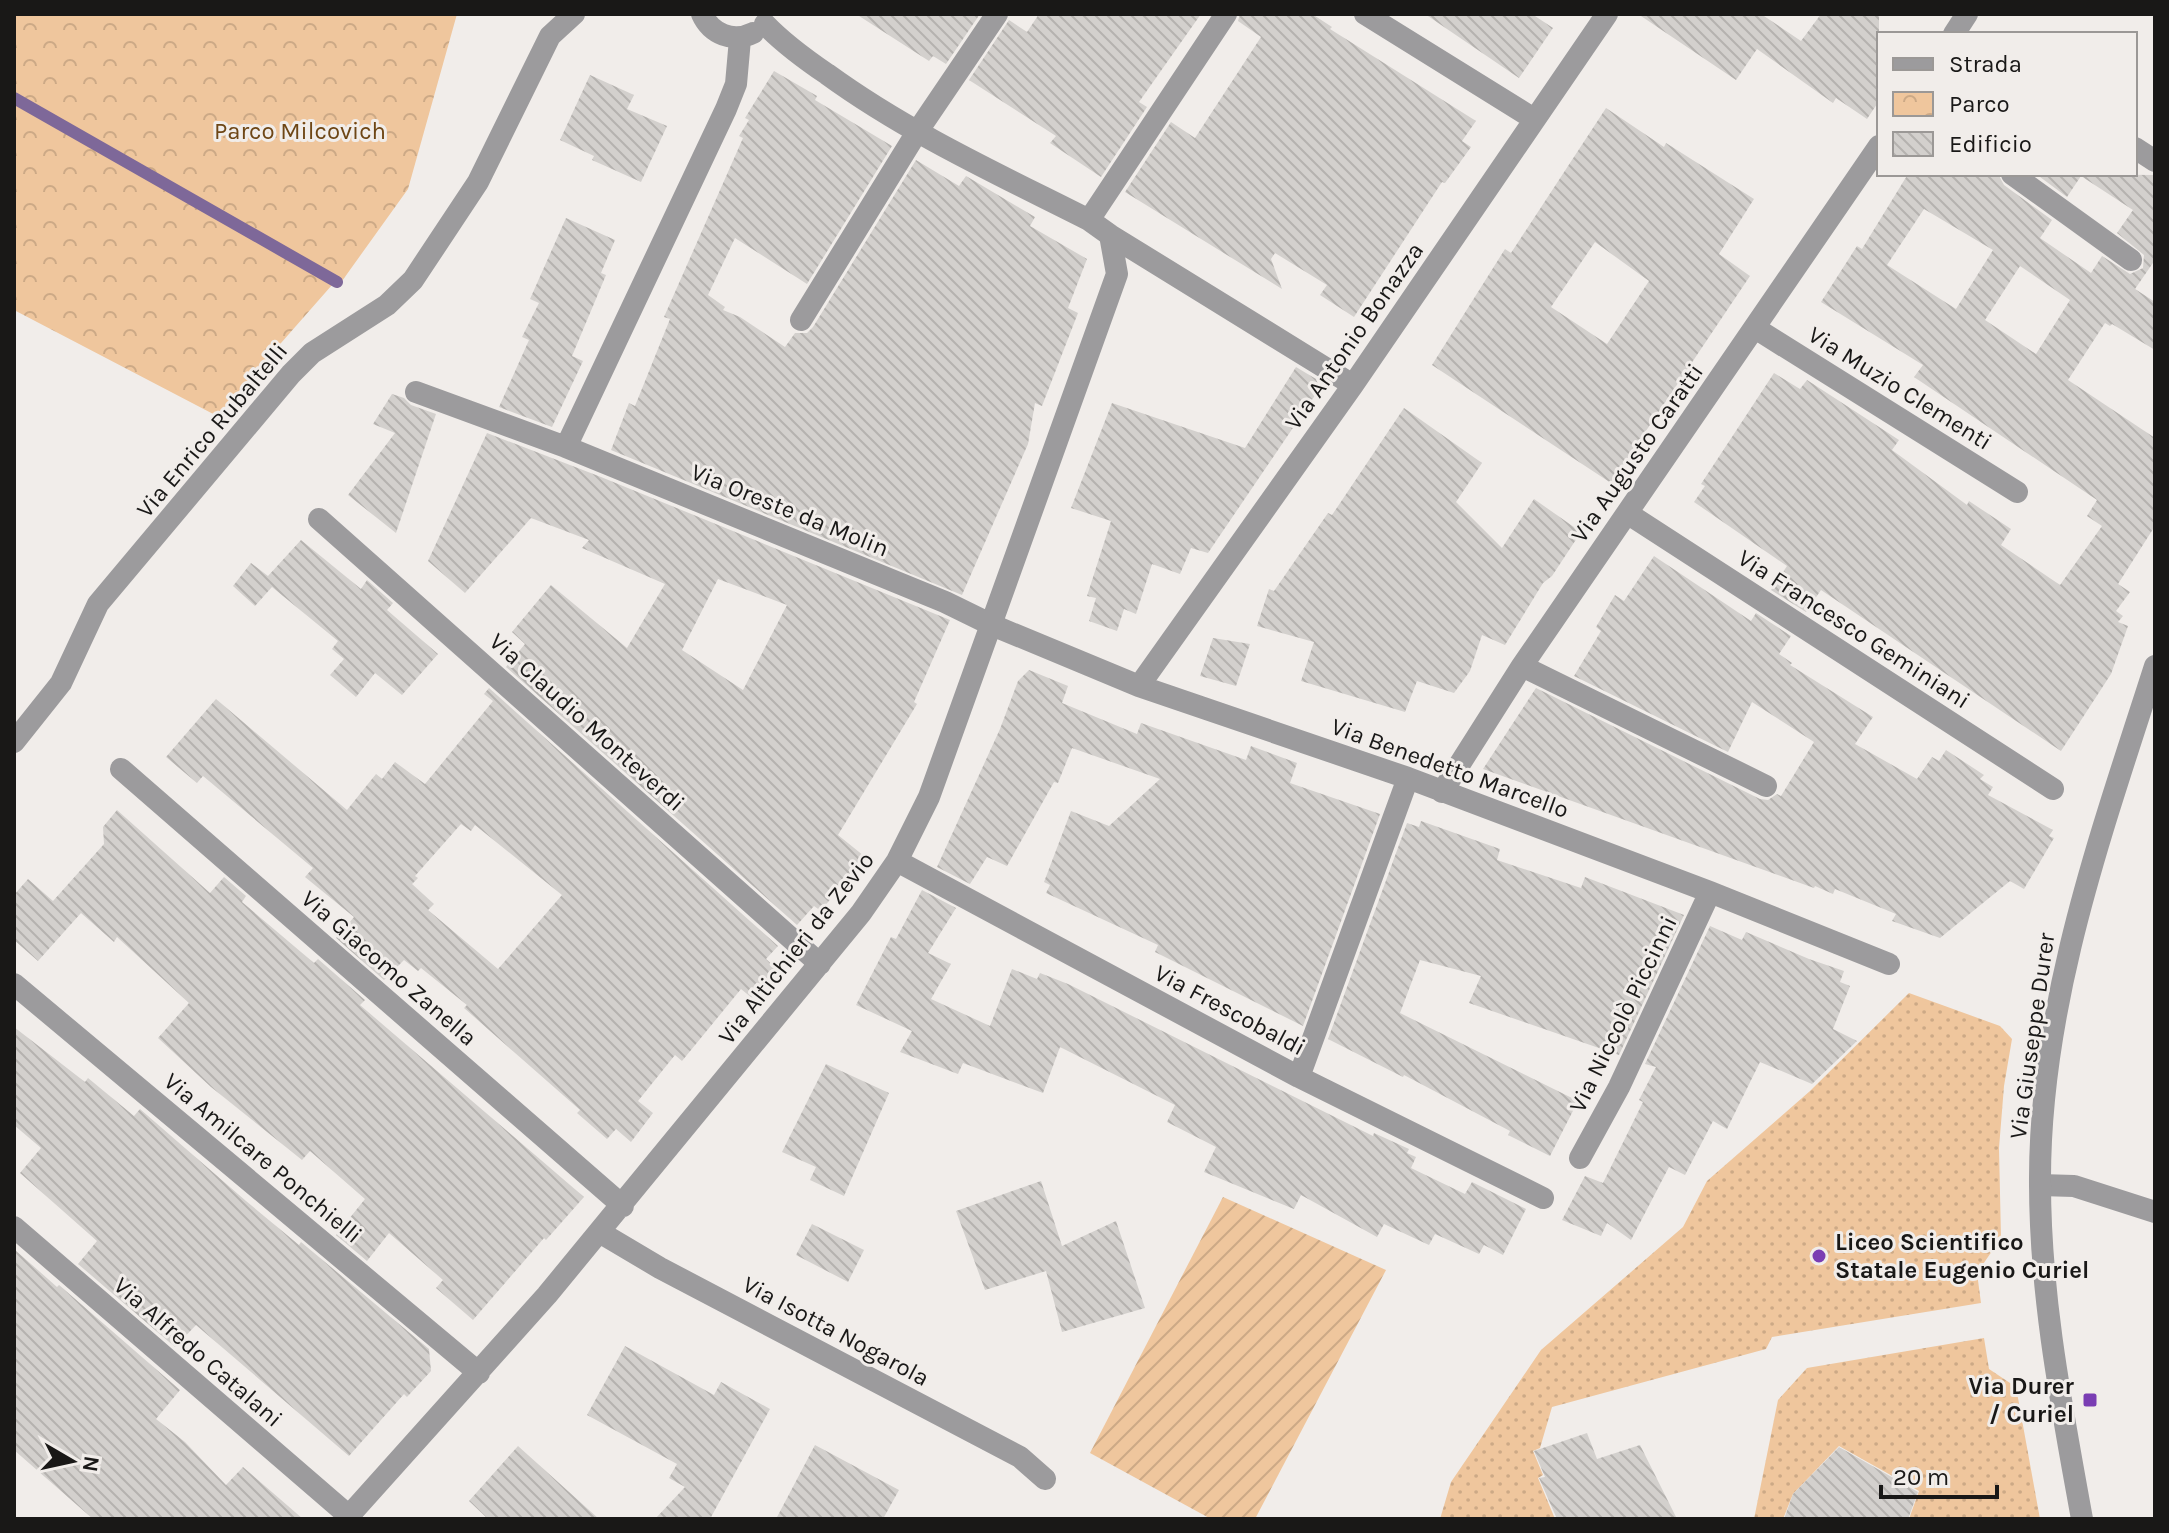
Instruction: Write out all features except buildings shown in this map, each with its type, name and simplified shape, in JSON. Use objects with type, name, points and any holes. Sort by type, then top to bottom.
[{"type":"street","name":"Via Enrico Rubaltelli","points":[[14,742],[61,683],[98,604],[291,374],[338,334],[387,305],[413,280],[478,182],[550,36],[574,14]]},
{"type":"street","points":[[702,14],[712,29],[723,36],[740,39],[757,32],[768,19],[781,41],[848,90],[917,132],[1089,220],[1353,385]]},
{"type":"street","points":[[801,320],[917,132],[997,14]]},
{"type":"street","points":[[1089,220],[1226,14]]},
{"type":"street","points":[[1365,14],[1534,119]]},
{"type":"street","name":"Via Antonio Bonazza","points":[[1139,686],[1353,385],[1607,14]]},
{"type":"street","points":[[566,447],[726,109],[736,84],[740,39]]},
{"type":"street","name":"Via Augusto Caratti","points":[[1442,792],[1522,666],[1877,149]]},
{"type":"street","points":[[2137,149],[2155,161]]},
{"type":"street","points":[[2015,176],[2131,260]]},
{"type":"street","name":"Via Altichieri da Zevio","points":[[348,1517],[601,1233],[861,913],[897,861],[929,797],[1117,274],[1110,235]]},
{"type":"street","name":"Via Muzio Clementi","points":[[1755,328],[2017,492]]},
{"type":"street","name":"Via Oreste da Molin","points":[[416,392],[566,447],[945,602],[992,625]]},
{"type":"street","name":"Via Francesco Geminiani","points":[[1627,513],[2053,789]]},
{"type":"street","name":"Via Claudio Monteverdi","points":[[319,519],[820,964]]},
{"type":"street","name":"Via Benedetto Marcello","points":[[992,625],[1139,686],[1408,778],[1710,892],[1889,964]]},
{"type":"street","points":[[1522,666],[1766,786]]},
{"type":"street","name":"Via Giuseppe Durer","points":[[2082,1519],[2052,1349],[2045,1283],[2041,1140],[2054,1029],[2076,922],[2155,666]]},
{"type":"street","name":"Via Giacomo Zanella","points":[[121,769],[623,1206]]},
{"type":"street","points":[[1299,1077],[1408,778]]},
{"type":"street","name":"Via Frescobaldi","points":[[897,861],[1299,1077],[1543,1198]]},
{"type":"street","name":"Via Niccolò Piccinni","points":[[1580,1158],[1619,1087],[1710,892]]},
{"type":"street","name":"Via Amilcare Ponchielli","points":[[14,984],[479,1373]]},
{"type":"street","points":[[2040,1185],[2074,1186],[2155,1212]]},
{"type":"street","name":"Via Alfredo Catalani","points":[[14,1227],[348,1517]]},
{"type":"street","name":"Via Isotta Nogarola","points":[[601,1233],[660,1268],[1020,1457],[1045,1479]]},
{"type":"green space","name":"Parco Milcovich","points":[[14,14],[457,14],[408,189],[337,288],[332,285],[217,416],[14,310]]},
{"type":"green space","points":[[1909,993],[2000,1026],[2012,1039],[1999,1148],[2001,1238],[1977,1273],[1981,1303],[1772,1337],[1766,1349],[1552,1407],[1540,1448],[1533,1451],[1543,1475],[1538,1478],[1555,1519],[1440,1519],[1451,1482],[1541,1350],[1683,1227],[1707,1181],[1810,1091]]},
{"type":"green space","points":[[1223,1197],[1386,1270],[1255,1519],[1211,1519],[1090,1453]]},
{"type":"green space","points":[[1984,1338],[1989,1369],[2016,1387],[2040,1519],[1909,1519],[1919,1491],[1839,1446],[1793,1494],[1783,1519],[1754,1519],[1778,1400],[1807,1368]]},
{"type":"waterway","points":[[14,98],[337,282]]},
{"type":"place","name":"Liceo Scientifico Statale Eugenio Curiel","points":[[1819,1256]]},
{"type":"place","name":"Via Durer / Curiel","points":[[2090,1400]]}]
